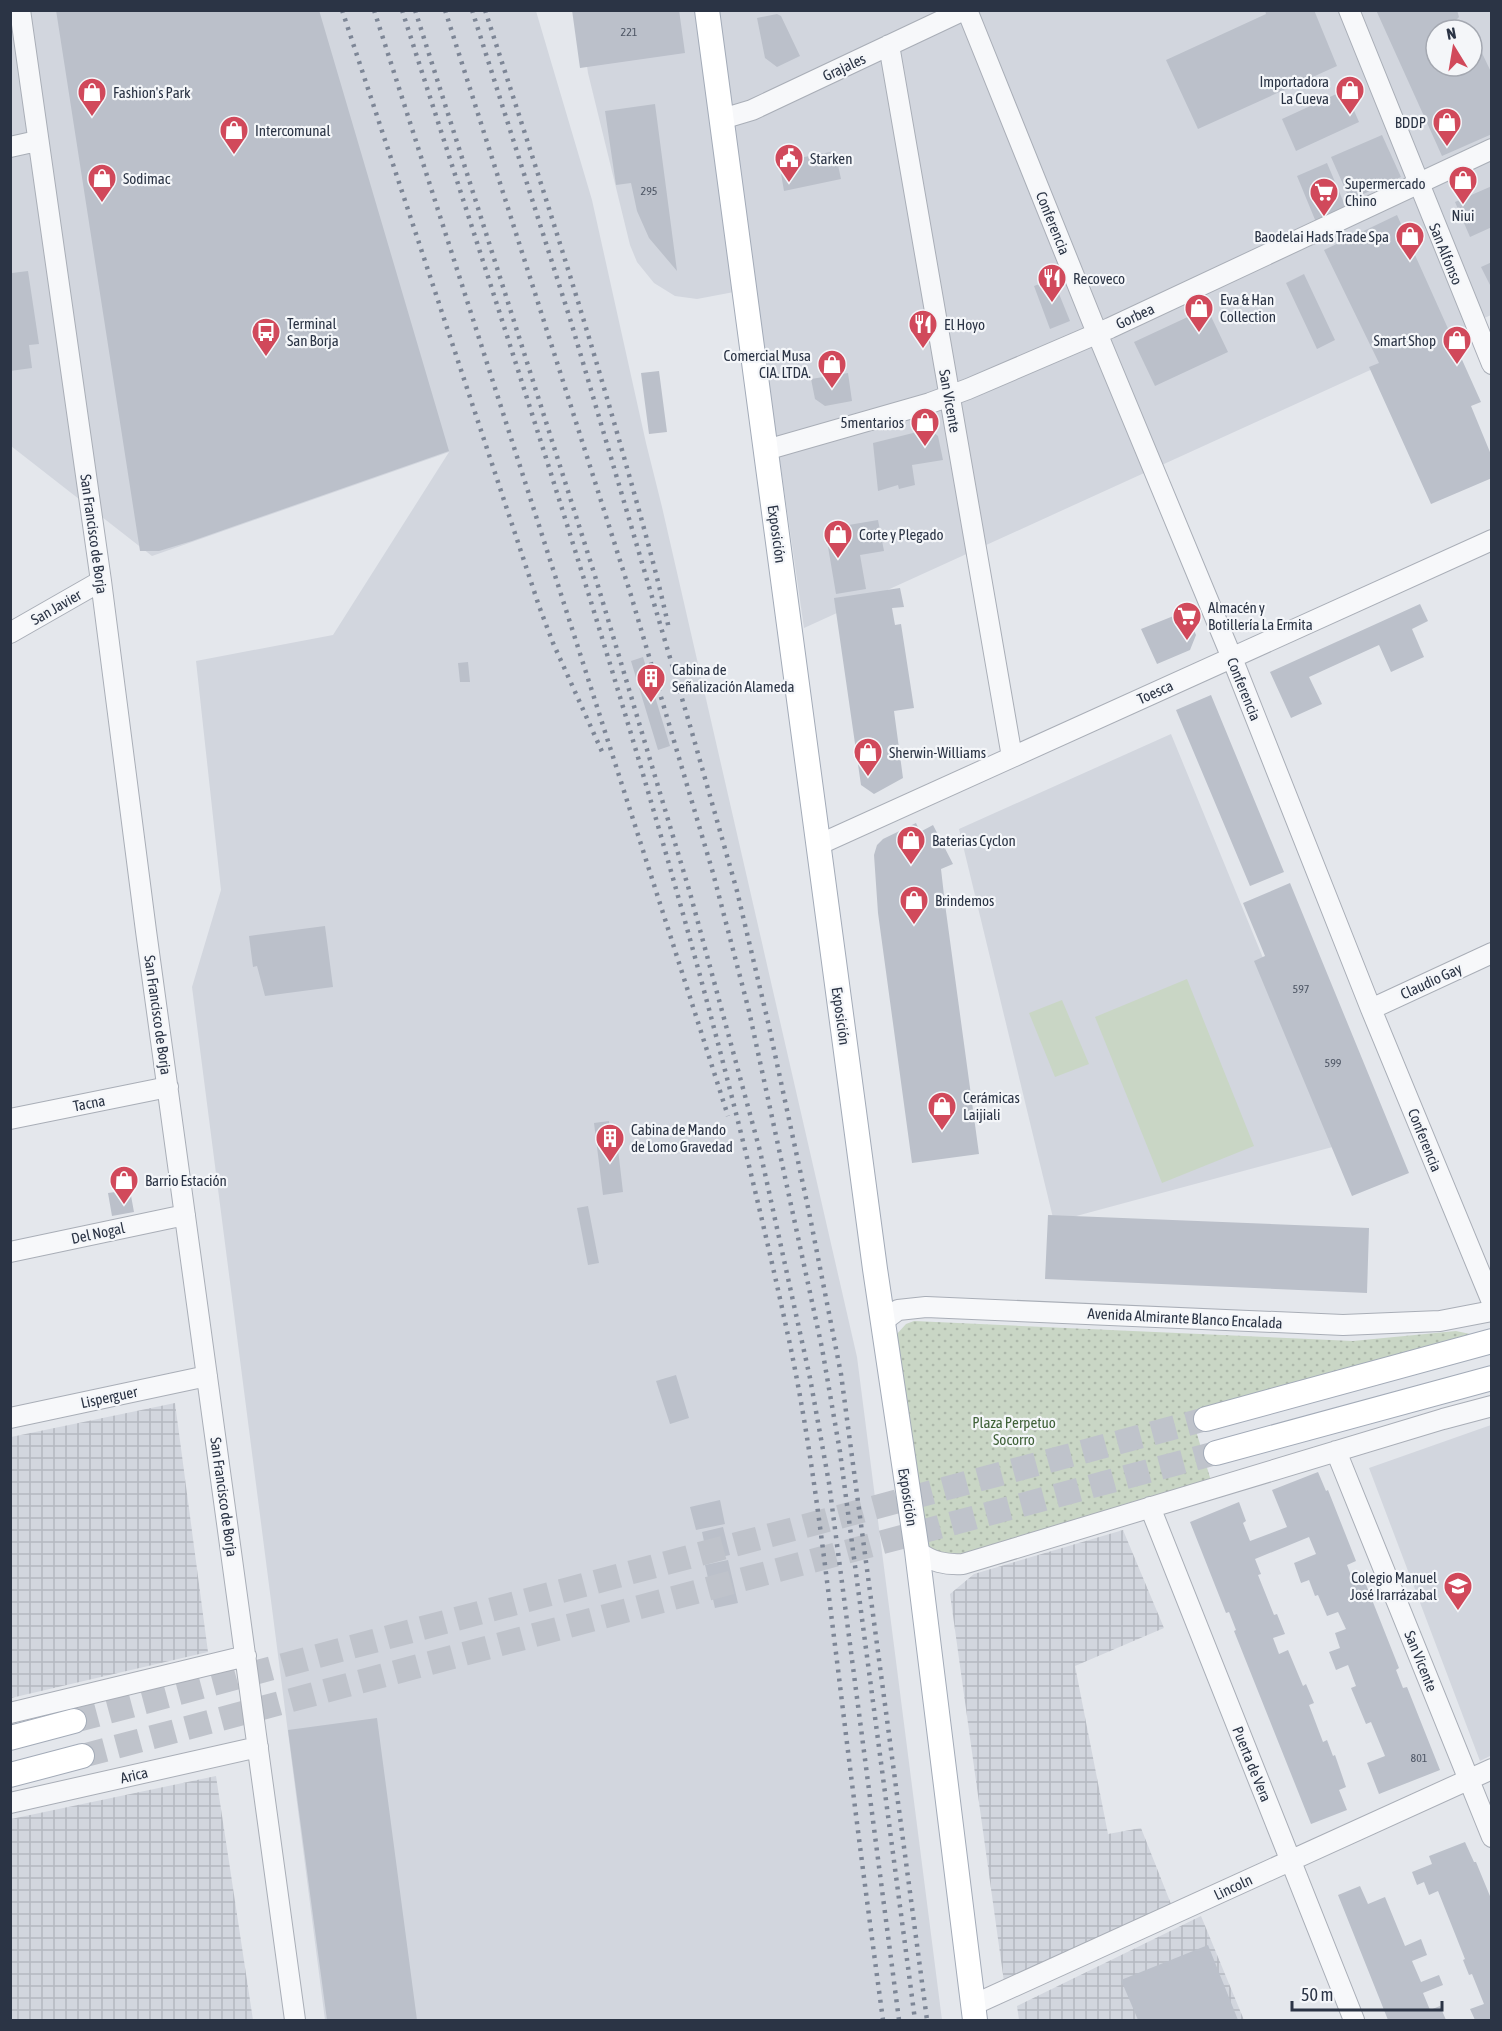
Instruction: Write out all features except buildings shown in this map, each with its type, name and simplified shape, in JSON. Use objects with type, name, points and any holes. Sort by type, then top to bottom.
[{"type":"main road","name":"Exposición","points":[[707,10],[882,1322],[916,1551],[974,2013]]},
{"type":"main road","points":[[1206,1419],[1491,1341]]},
{"type":"main road","points":[[1216,1453],[1491,1378]]},
{"type":"main road","points":[[10,1738],[74,1721]]},
{"type":"main road","points":[[10,1775],[82,1756]]},
{"type":"street","name":"San Francisco de Borja","points":[[20,10],[101,581],[295,2020]]},
{"type":"street","name":"Grajales","points":[[722,118],[752,110],[966,10]]},
{"type":"street","name":"Conferencia","points":[[966,10],[1232,658],[1371,1009],[1491,1302]]},
{"type":"street","name":"San Alfonso","points":[[1349,10],[1491,364]]},
{"type":"street","name":"San Vicente","points":[[889,45],[1012,757]]},
{"type":"street","points":[[10,147],[38,141]]},
{"type":"street","name":"Gorbea","points":[[765,450],[949,396],[1097,333],[1491,149]]},
{"type":"street","name":"Toesca","points":[[818,845],[1491,540]]},
{"type":"street","name":"San Javier","points":[[10,633],[101,581]]},
{"type":"street","name":"Claudio Gay","points":[[1371,1009],[1491,953]]},
{"type":"street","name":"Tacna","points":[[10,1119],[168,1087]]},
{"type":"street","name":"Del Nogal","points":[[10,1252],[185,1215]]},
{"type":"street","name":"Avenida Almirante Blanco Encalada","points":[[882,1322],[898,1310],[926,1307],[1343,1325],[1440,1321],[1491,1311]]},
{"type":"street","name":"Lisperguer","points":[[10,1418],[207,1376]]},
{"type":"street","points":[[916,1551],[940,1564],[963,1564],[1491,1406]]},
{"type":"street","name":"San Vicente","points":[[1336,1451],[1491,1837]]},
{"type":"street","name":"Puerta de Vera","points":[[1150,1507],[1354,2020]]},
{"type":"street","points":[[10,1713],[246,1656]]},
{"type":"street","name":"Arica","points":[[10,1803],[258,1747]]},
{"type":"street","name":"Lincoln","points":[[974,2013],[1291,1861],[1491,1769]]},
{"type":"shaded area","points":[[10,11],[536,11],[592,200],[857,1357],[942,2020],[325,2020],[192,987],[221,890],[196,661],[333,635],[449,452],[152,556],[11,446]]},
{"type":"shaded area","points":[[579,11],[1491,11],[1491,315],[804,628],[755,288],[697,299],[675,296],[654,283],[637,262],[630,245],[588,73]]},
{"type":"shaded area","points":[[1171,734],[1340,1145],[1054,1222],[959,829]]},
{"type":"shaded area","points":[[175,1403],[208,1652],[11,1698],[11,1437]]},
{"type":"shaded area","name":"Colegio Manuel José Irarrázabal","points":[[1491,1425],[1492,1755],[1480,1761],[1369,1468]]},
{"type":"shaded area","points":[[1123,1530],[1164,1628],[1075,1666],[1108,1834],[1141,1828],[1171,1904],[1004,1982],[950,1594],[974,1574]]},
{"type":"shaded area","points":[[216,1776],[253,2020],[11,2020],[11,1819]]},
{"type":"shaded area","points":[[1201,1916],[1244,2020],[1019,2020],[1017,2006]]},
{"type":"green space","points":[[1187,979],[1254,1146],[1162,1183],[1095,1017]]},
{"type":"green space","points":[[1062,1000],[1089,1064],[1055,1077],[1029,1013]]},
{"type":"green space","name":"Plaza Perpetuo Socorro","points":[[914,1321],[1353,1341],[1456,1331],[1470,1334],[1191,1414],[1211,1481],[953,1560],[929,1548],[896,1335],[906,1324]]},
{"type":"tunnel","points":[[74,1721],[1206,1419]]},
{"type":"tunnel","points":[[82,1756],[1216,1453]]},
{"type":"railway","points":[[342,10],[539,606],[553,643],[604,756]]},
{"type":"railway","points":[[374,10],[728,1116]]},
{"type":"railway","points":[[402,10],[612,670],[707,1003],[750,1171],[789,1340],[811,1463],[883,2020]]},
{"type":"railway","points":[[415,10],[595,576],[690,893],[760,1151],[810,1378],[829,1483],[899,2020]]},
{"type":"railway","points":[[445,10],[630,592],[713,873],[749,1011],[822,1348],[840,1452],[915,2020]]},
{"type":"railway","points":[[472,10],[571,322],[691,729],[737,891],[768,1022],[841,1374],[927,2020]]},
{"type":"railway","points":[[485,10],[602,382],[645,532],[669,629]]},
{"type":"place","name":"Importadora La Cueva","points":[[1350,116]]},
{"type":"place","name":"Fashion's Park","points":[[92,118]]},
{"type":"place","name":"BDDP","points":[[1447,148]]},
{"type":"place","name":"Intercomunal","points":[[234,156]]},
{"type":"place","name":"Starken","points":[[789,184]]},
{"type":"place","name":"Sodimac","points":[[102,204]]},
{"type":"place","name":"Niui","points":[[1463,206]]},
{"type":"place","name":"Supermercado Chino","points":[[1324,218]]},
{"type":"place","name":"Baodelai Hads Trade Spa","points":[[1410,262]]},
{"type":"place","name":"Recoveco","points":[[1052,304]]},
{"type":"place","name":"Eva & Han Collection","points":[[1199,334]]},
{"type":"place","name":"El Hoyo","points":[[923,350]]},
{"type":"place","name":"Terminal San Borja","points":[[266,358]]},
{"type":"place","name":"Smart Shop","points":[[1457,366]]},
{"type":"place","name":"Comercial Musa CIA. LTDA.","points":[[832,390]]},
{"type":"place","name":"5mentarios","points":[[925,448]]},
{"type":"place","name":"Corte y Plegado","points":[[838,560]]},
{"type":"place","name":"Almacén y Botillería La Ermita","points":[[1187,642]]},
{"type":"place","name":"Cabina de Señalización Alameda","points":[[651,704]]},
{"type":"place","name":"Sherwin-Williams","points":[[868,778]]},
{"type":"place","name":"Baterias Cyclon","points":[[911,866]]},
{"type":"place","name":"Brindemos","points":[[914,926]]},
{"type":"place","name":"Cerámicas Laijiali","points":[[942,1132]]},
{"type":"place","name":"Cabina de Mando de Lomo Gravedad","points":[[610,1164]]},
{"type":"place","name":"Barrio Estación","points":[[124,1206]]},
{"type":"place","name":"Colegio Manuel José Irarrázabal","points":[[1458,1612]]}]
